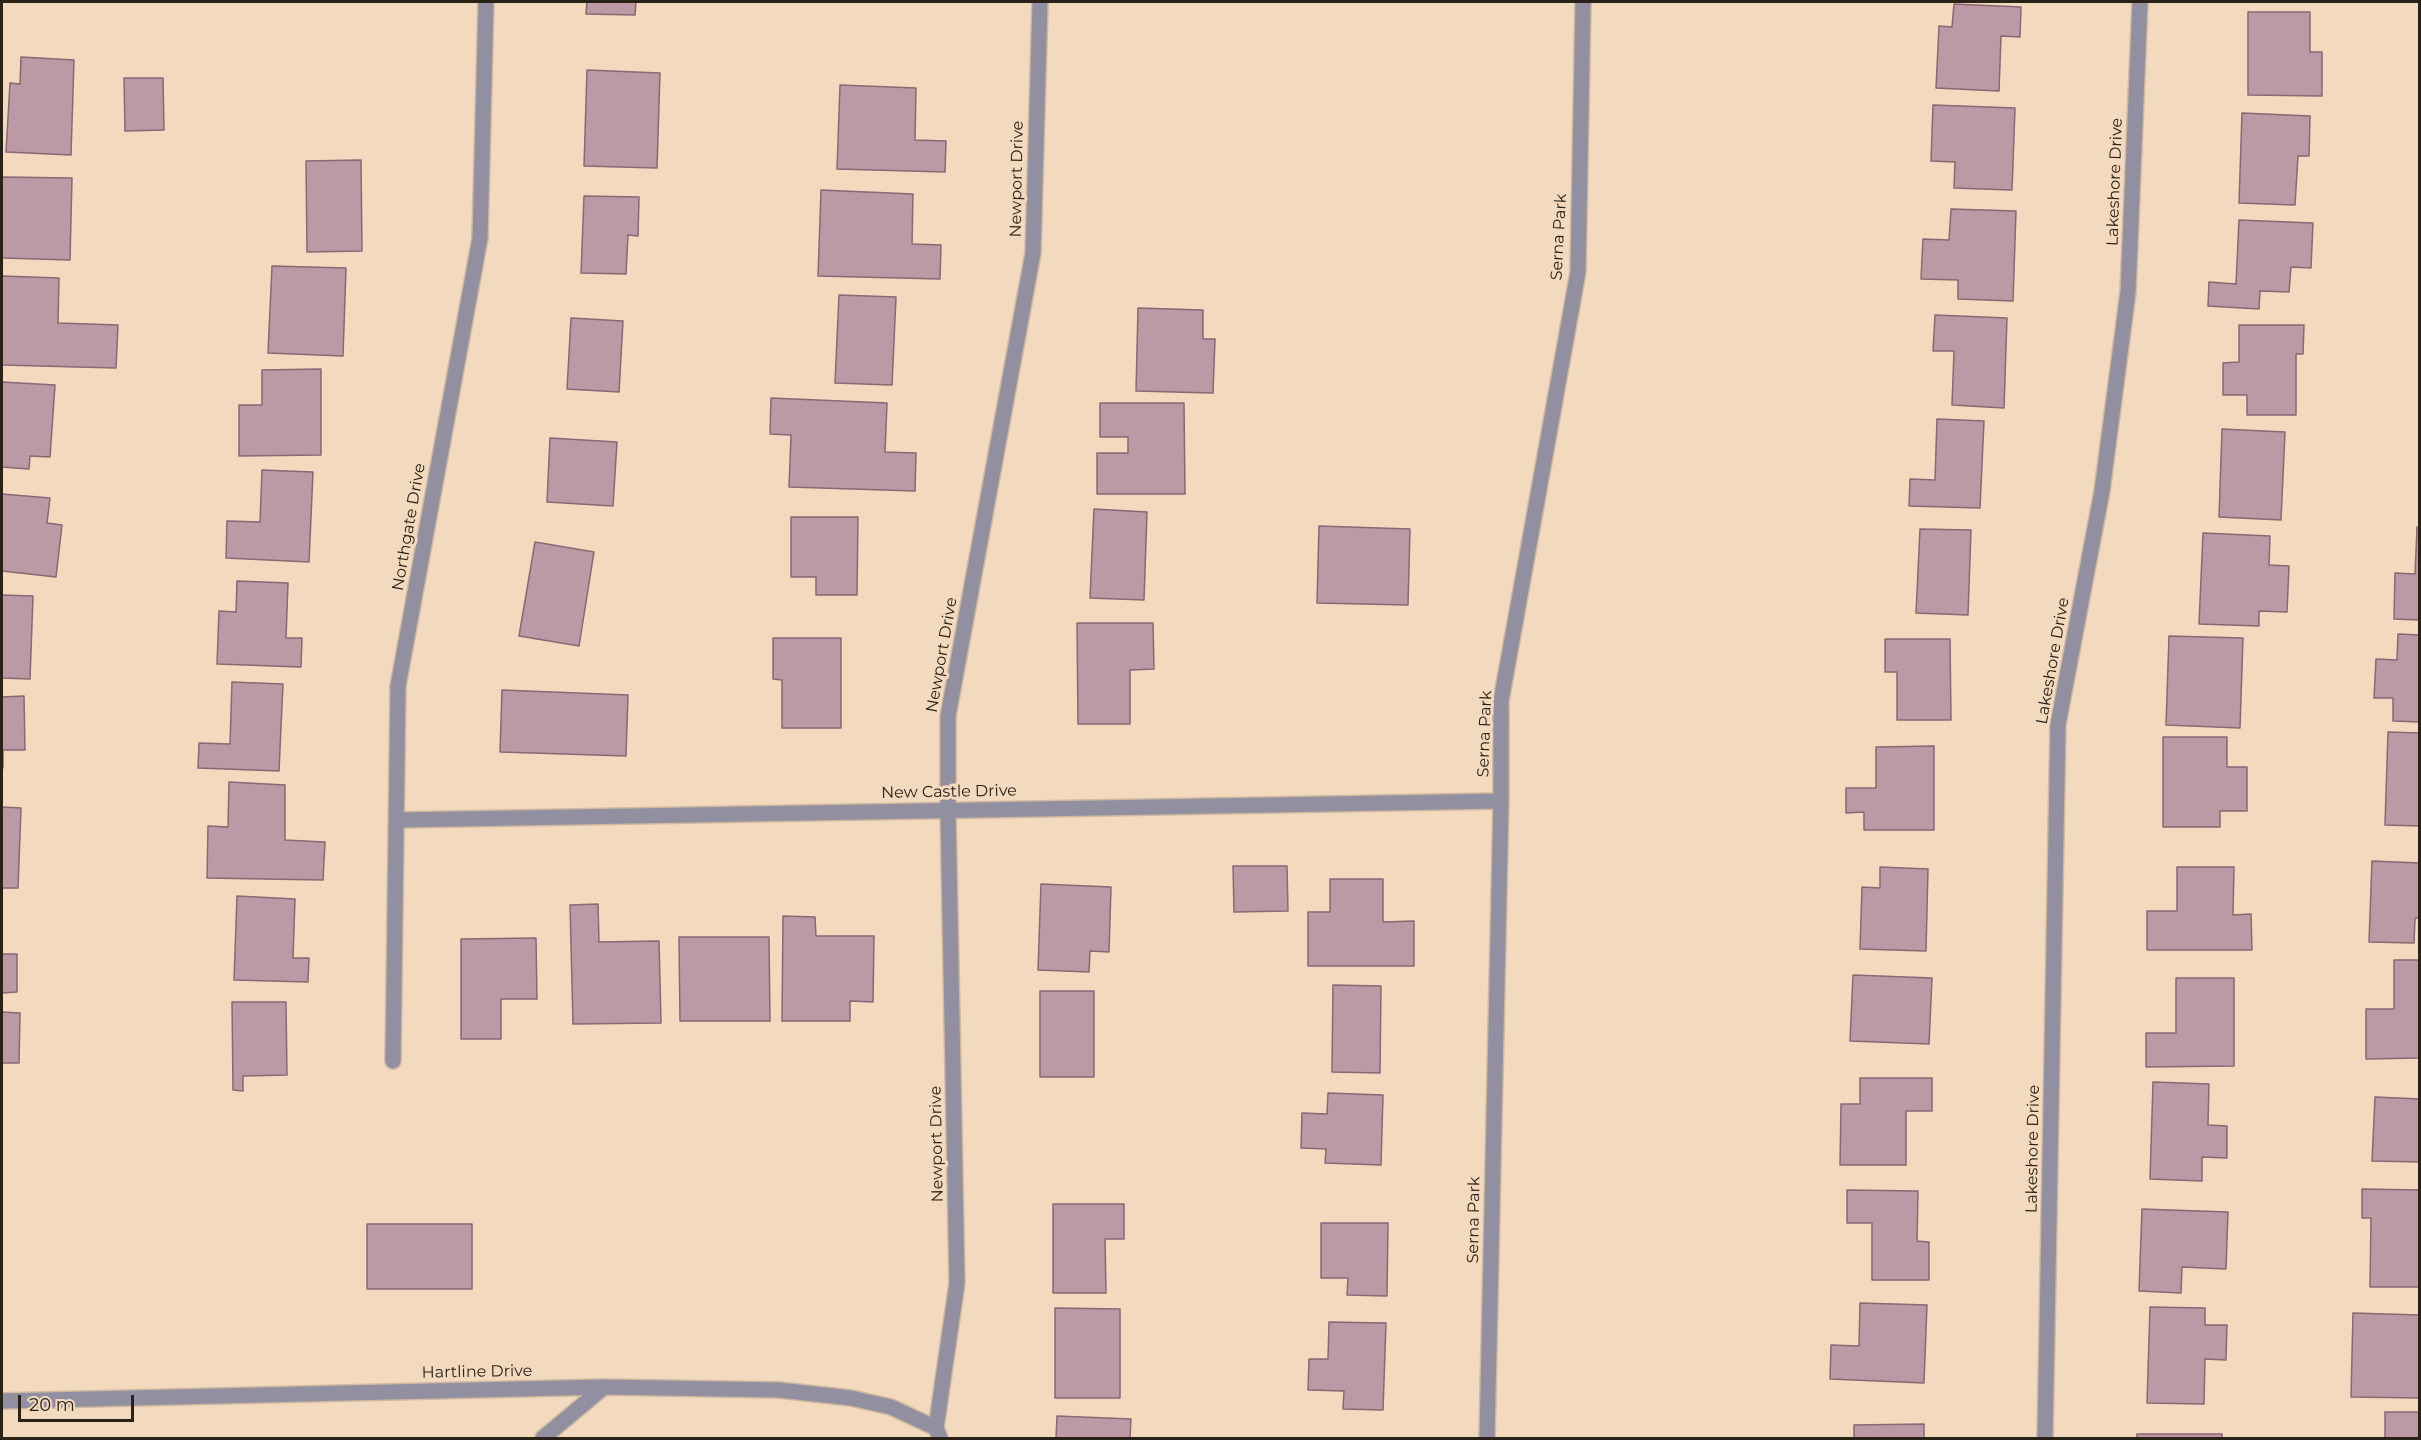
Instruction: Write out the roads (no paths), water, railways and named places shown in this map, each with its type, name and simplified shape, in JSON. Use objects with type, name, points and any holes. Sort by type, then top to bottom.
[{"type":"street","name":"Northgate Drive","points":[[393,1061],[398,686],[480,238],[486,2]]},
{"type":"street","name":"Newport Drive","points":[[938,1433],[957,1282],[948,716],[1033,253],[1040,2]]},
{"type":"street","name":"Serna Park","points":[[1487,1438],[1501,801],[1501,700],[1578,272],[1583,2]]},
{"type":"street","name":"Lakeshore Drive","points":[[2045,1438],[2058,724],[2103,491],[2128,292],[2140,2]]},
{"type":"street","name":"New Castle Drive","points":[[398,820],[1501,801]]},
{"type":"street","name":"Hartline Drive","points":[[2,1401],[604,1387],[779,1390],[851,1398],[891,1407],[938,1433]]},
{"type":"street","points":[[543,1438],[604,1387]]}]
